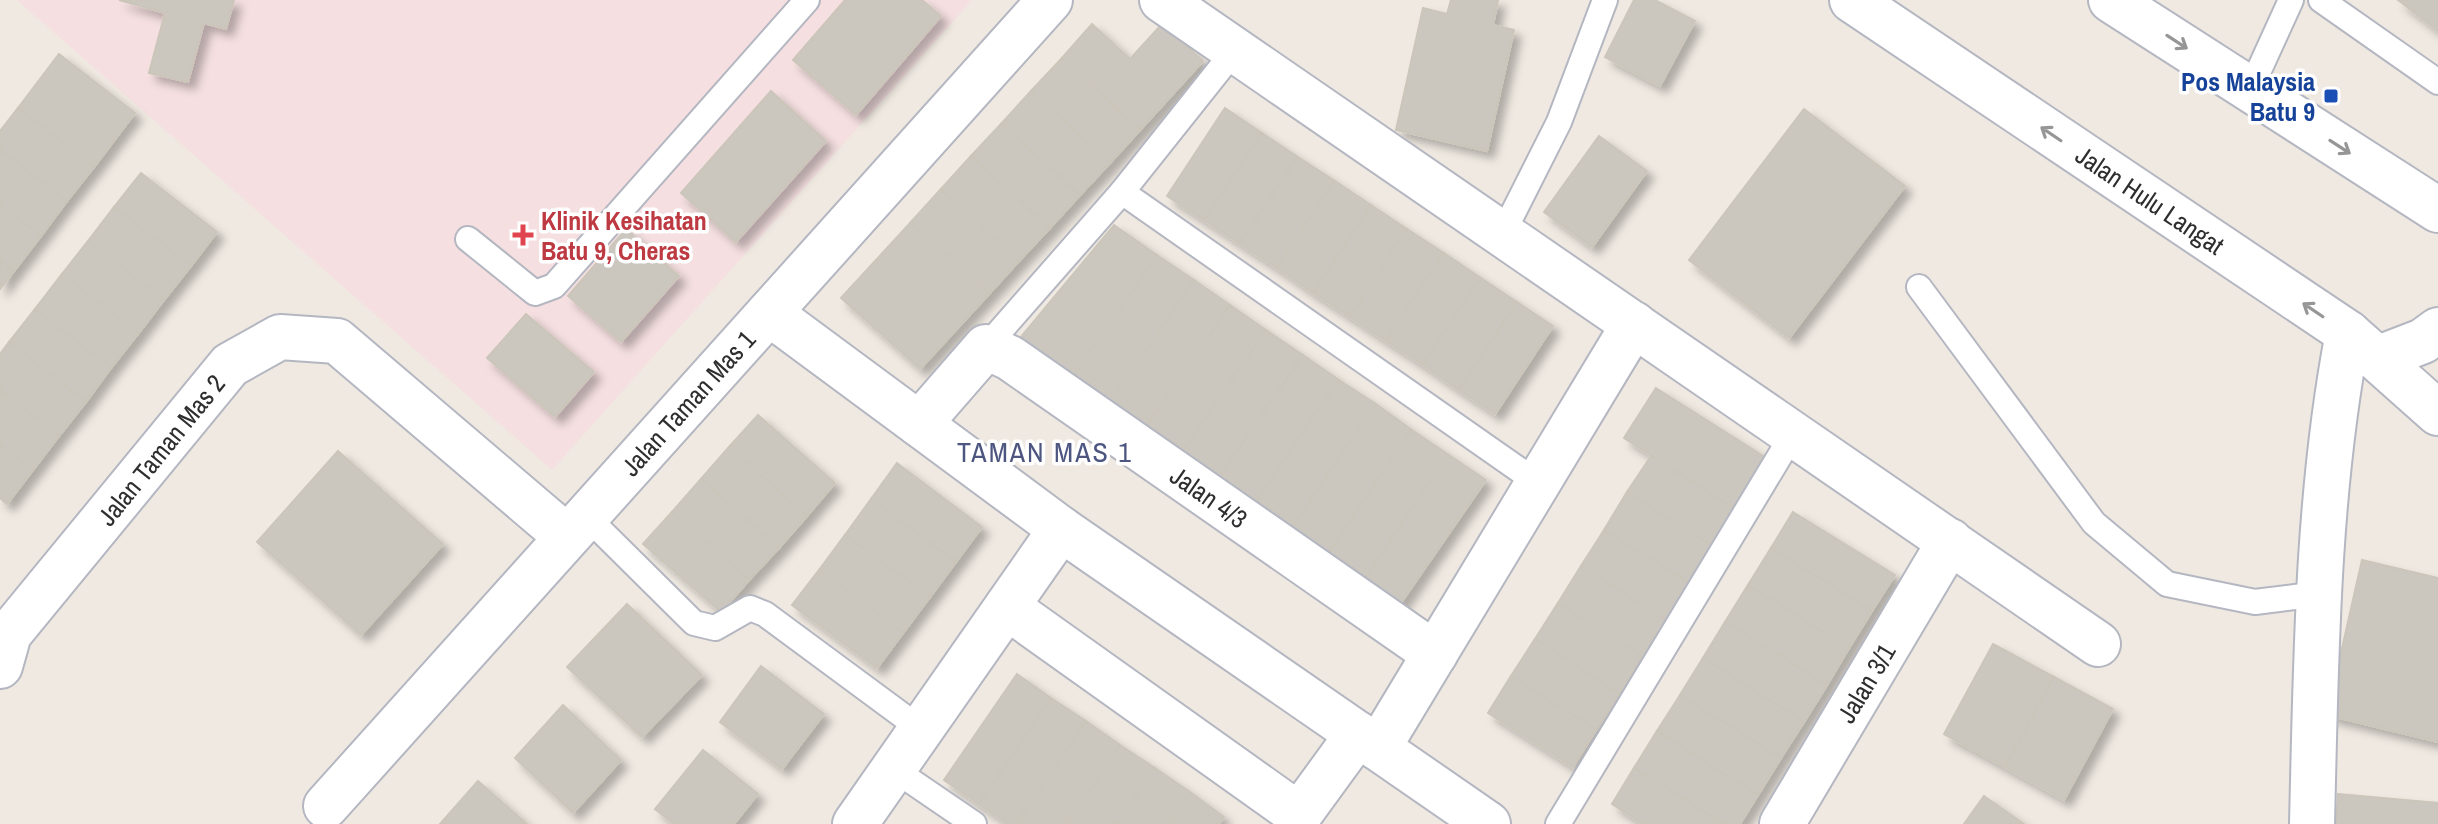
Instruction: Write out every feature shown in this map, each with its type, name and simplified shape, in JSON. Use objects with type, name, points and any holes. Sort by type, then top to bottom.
[{"type":"street","name":"Jalan Taman Mas 1","points":[[326,806],[1050,0]]},
{"type":"street","points":[[1162,0],[2098,644]]},
{"type":"street","name":"Jalan Hulu Langat","points":[[1852,0],[2364,346],[2438,413]]},
{"type":"street","points":[[2111,0],[2438,210]]},
{"type":"street","points":[[769,313],[1061,529],[1488,824]]},
{"type":"street","points":[[1007,607],[1296,820],[1368,741],[1435,654],[1634,324]]},
{"type":"street","points":[[2312,824],[2318,594],[2324,494],[2335,401],[2364,346],[2423,341],[2438,330]]},
{"type":"street","name":"Jalan Taman Mas 2","points":[[3,643],[230,365],[280,337],[337,341],[577,527]]},
{"type":"street","points":[[919,424],[986,347]]},
{"type":"street","name":"Jalan 4/3","points":[[986,347],[1010,358],[1435,654]]},
{"type":"street","points":[[855,824],[1061,529]]},
{"type":"street","name":"Jalan 3/1","points":[[1782,824],[1950,541]]},
{"type":"lane","points":[[468,239],[535,293],[554,286],[807,0]]},
{"type":"lane","points":[[1502,235],[1559,122],[1605,0]]},
{"type":"lane","points":[[2250,90],[2291,0]]},
{"type":"lane","points":[[2321,0],[2438,82]]},
{"type":"lane","points":[[986,347],[1122,192],[1235,50]]},
{"type":"lane","points":[[1122,192],[1538,483]]},
{"type":"lane","points":[[1919,287],[2094,523],[2167,584],[2255,602],[2318,594]]},
{"type":"lane","points":[[1558,824],[1793,434]]},
{"type":"lane","points":[[577,527],[694,623],[715,628],[750,608],[765,614],[922,730]]},
{"type":"lane","points":[[895,770],[974,824]]},
{"type":"shaded area","name":"Klinik Kesihatan Batu 9, Cheras","points":[[17,0],[972,0],[552,470]]},
{"type":"building","points":[[119,0],[234,0],[226,29],[204,23],[188,82],[149,73],[165,13]]},
{"type":"building","points":[[845,0],[922,0],[941,16],[856,115],[793,60]]},
{"type":"building","points":[[1451,0],[1498,0],[1493,25],[1514,30],[1487,151],[1396,130],[1423,8],[1447,14]]},
{"type":"building","points":[[1634,0],[1655,0],[1695,21],[1660,86],[1605,57]]},
{"type":"building","points":[[2398,0],[2438,0],[2438,31]]},
{"type":"building","points":[[1092,24],[1130,59],[1162,24],[1203,61],[1140,130],[1062,58]]},
{"type":"building","points":[[59,54],[135,113],[94,167],[18,108]]},
{"type":"building","points":[[1062,58],[1140,130],[1110,163],[1031,91]]},
{"type":"building","points":[[771,91],[826,141],[736,242],[681,193]]},
{"type":"building","points":[[1031,91],[1110,163],[1080,195],[1001,124]]},
{"type":"building","points":[[18,108],[94,167],[67,201],[0,150],[0,131]]},
{"type":"building","points":[[1225,108],[1262,133],[1204,220],[1167,196]]},
{"type":"building","points":[[1804,109],[1905,186],[1789,338],[1689,260]]},
{"type":"building","points":[[1001,124],[1080,195],[1050,228],[971,156]]},
{"type":"building","points":[[1262,133],[1298,157],[1240,244],[1204,220]]},
{"type":"building","points":[[1599,136],[1647,171],[1592,247],[1544,212]]},
{"type":"building","points":[[0,150],[67,201],[41,236],[0,205]]},
{"type":"building","points":[[971,156],[1050,228],[1019,261],[941,189]]},
{"type":"building","points":[[1298,157],[1335,181],[1277,268],[1240,244]]},
{"type":"building","points":[[141,173],[217,232],[191,266],[114,207]]},
{"type":"building","points":[[1335,181],[1371,205],[1313,293],[1277,268]]},
{"type":"building","points":[[941,189],[1019,261],[989,294],[911,222]]},
{"type":"building","points":[[0,205],[41,236],[14,271],[0,260]]},
{"type":"building","points":[[1371,205],[1407,229],[1350,317],[1313,293]]},
{"type":"building","points":[[114,207],[191,266],[164,300],[88,241]]},
{"type":"building","points":[[911,222],[989,294],[920,369],[841,298]]},
{"type":"building","points":[[1114,225],[1157,255],[1070,382],[1015,344]]},
{"type":"building","points":[[626,229],[679,276],[621,342],[568,296]]},
{"type":"building","points":[[1407,229],[1444,253],[1386,341],[1350,317]]},
{"type":"building","points":[[88,241],[164,300],[138,334],[62,274]]},
{"type":"building","points":[[1444,253],[1481,278],[1423,365],[1386,341]]},
{"type":"building","points":[[1157,255],[1194,280],[1107,407],[1070,382]]},
{"type":"building","points":[[0,260],[14,271],[0,289]]},
{"type":"building","points":[[62,274],[138,334],[111,368],[35,309]]},
{"type":"building","points":[[1481,278],[1517,302],[1459,390],[1423,365]]},
{"type":"building","points":[[1194,280],[1230,305],[1143,432],[1107,407]]},
{"type":"building","points":[[1517,302],[1553,326],[1495,414],[1459,390]]},
{"type":"building","points":[[1230,305],[1266,330],[1180,457],[1143,432]]},
{"type":"building","points":[[35,309],[111,368],[86,402],[9,342]]},
{"type":"building","points":[[526,314],[594,372],[555,417],[487,358]]},
{"type":"building","points":[[1266,330],[1303,355],[1216,482],[1180,457]]},
{"type":"building","points":[[9,342],[86,402],[59,436],[0,390],[0,354]]},
{"type":"building","points":[[1303,355],[1339,380],[1253,507],[1216,482]]},
{"type":"building","points":[[1339,380],[1376,404],[1289,532],[1253,507]]},
{"type":"building","points":[[1656,388],[1768,459],[1736,510],[1624,438]]},
{"type":"building","points":[[0,390],[59,436],[33,470],[0,444]]},
{"type":"building","points":[[1376,404],[1412,430],[1326,557],[1289,532]]},
{"type":"building","points":[[758,415],[835,483],[807,516],[729,447]]},
{"type":"building","points":[[1412,430],[1449,455],[1362,582],[1326,557]]},
{"type":"building","points":[[0,444],[33,470],[7,504],[0,498]]},
{"type":"building","points":[[729,447],[807,516],[779,548],[701,479]]},
{"type":"building","points":[[338,451],[443,544],[361,635],[257,542]]},
{"type":"building","points":[[1449,455],[1486,480],[1398,607],[1362,582]]},
{"type":"building","points":[[1651,456],[1736,510],[1712,546],[1627,492]]},
{"type":"building","points":[[897,463],[982,527],[956,562],[871,499]]},
{"type":"building","points":[[701,479],[779,548],[749,580],[672,512]]},
{"type":"building","points":[[1627,492],[1712,546],[1689,583],[1604,530]]},
{"type":"building","points":[[871,499],[956,562],[930,597],[845,535]]},
{"type":"building","points":[[672,512],[749,580],[721,612],[643,544]]},
{"type":"building","points":[[1793,512],[1895,575],[1872,611],[1771,548]]},
{"type":"building","points":[[1604,530],[1689,583],[1666,620],[1581,566]]},
{"type":"building","points":[[845,535],[930,597],[903,633],[819,570]]},
{"type":"building","points":[[1771,548],[1872,611],[1849,648],[1748,585]]},
{"type":"building","points":[[2362,560],[2438,578],[2438,742],[2327,715]]},
{"type":"building","points":[[1581,566],[1666,620],[1642,657],[1558,603]]},
{"type":"building","points":[[819,570],[903,633],[877,668],[792,605]]},
{"type":"building","points":[[1748,585],[1849,648],[1827,685],[1725,622]]},
{"type":"building","points":[[1558,603],[1642,657],[1619,694],[1535,639]]},
{"type":"building","points":[[627,604],[702,675],[642,737],[567,667]]},
{"type":"building","points":[[1725,622],[1827,685],[1804,722],[1703,658]]},
{"type":"building","points":[[1535,639],[1619,694],[1596,730],[1511,676]]},
{"type":"building","points":[[1993,644],[2054,677],[2005,767],[1944,734]]},
{"type":"building","points":[[1703,658],[1804,722],[1781,758],[1680,695]]},
{"type":"building","points":[[761,666],[824,714],[782,769],[720,722]]},
{"type":"building","points":[[1017,674],[1051,698],[979,804],[944,780]]},
{"type":"building","points":[[1511,676],[1596,730],[1573,767],[1488,713]]},
{"type":"building","points":[[2054,677],[2113,709],[2064,800],[2005,767]]},
{"type":"building","points":[[1680,695],[1781,758],[1758,795],[1657,731]]},
{"type":"building","points":[[1051,698],[1086,721],[1016,824],[1008,824],[979,804]]},
{"type":"building","points":[[563,705],[621,760],[573,813],[515,758]]},
{"type":"building","points":[[1086,721],[1120,745],[1067,824],[1016,824]]},
{"type":"building","points":[[1657,731],[1758,795],[1740,824],[1724,824],[1634,768]]},
{"type":"building","points":[[1120,745],[1155,768],[1117,824],[1067,824]]},
{"type":"building","points":[[703,750],[758,794],[734,824],[674,824],[655,809]]},
{"type":"building","points":[[1155,768],[1190,792],[1168,824],[1117,824]]},
{"type":"building","points":[[1634,768],[1724,824],[1643,824],[1612,804]]},
{"type":"building","points":[[478,781],[527,824],[440,824]]},
{"type":"building","points":[[1190,792],[1224,817],[1219,824],[1168,824]]},
{"type":"building","points":[[2338,794],[2438,803],[2438,824],[2336,824]]},
{"type":"building","points":[[1984,796],[2024,824],[1964,824]]},
{"type":"place","name":"Pos Malaysia Batu 9","points":[[2331,96]]},
{"type":"place","name":"Klinik Kesihatan Batu 9, Cheras","points":[[523,235]]},
{"type":"district","name":"TAMAN MAS 1","points":[[1045,452]]}]
